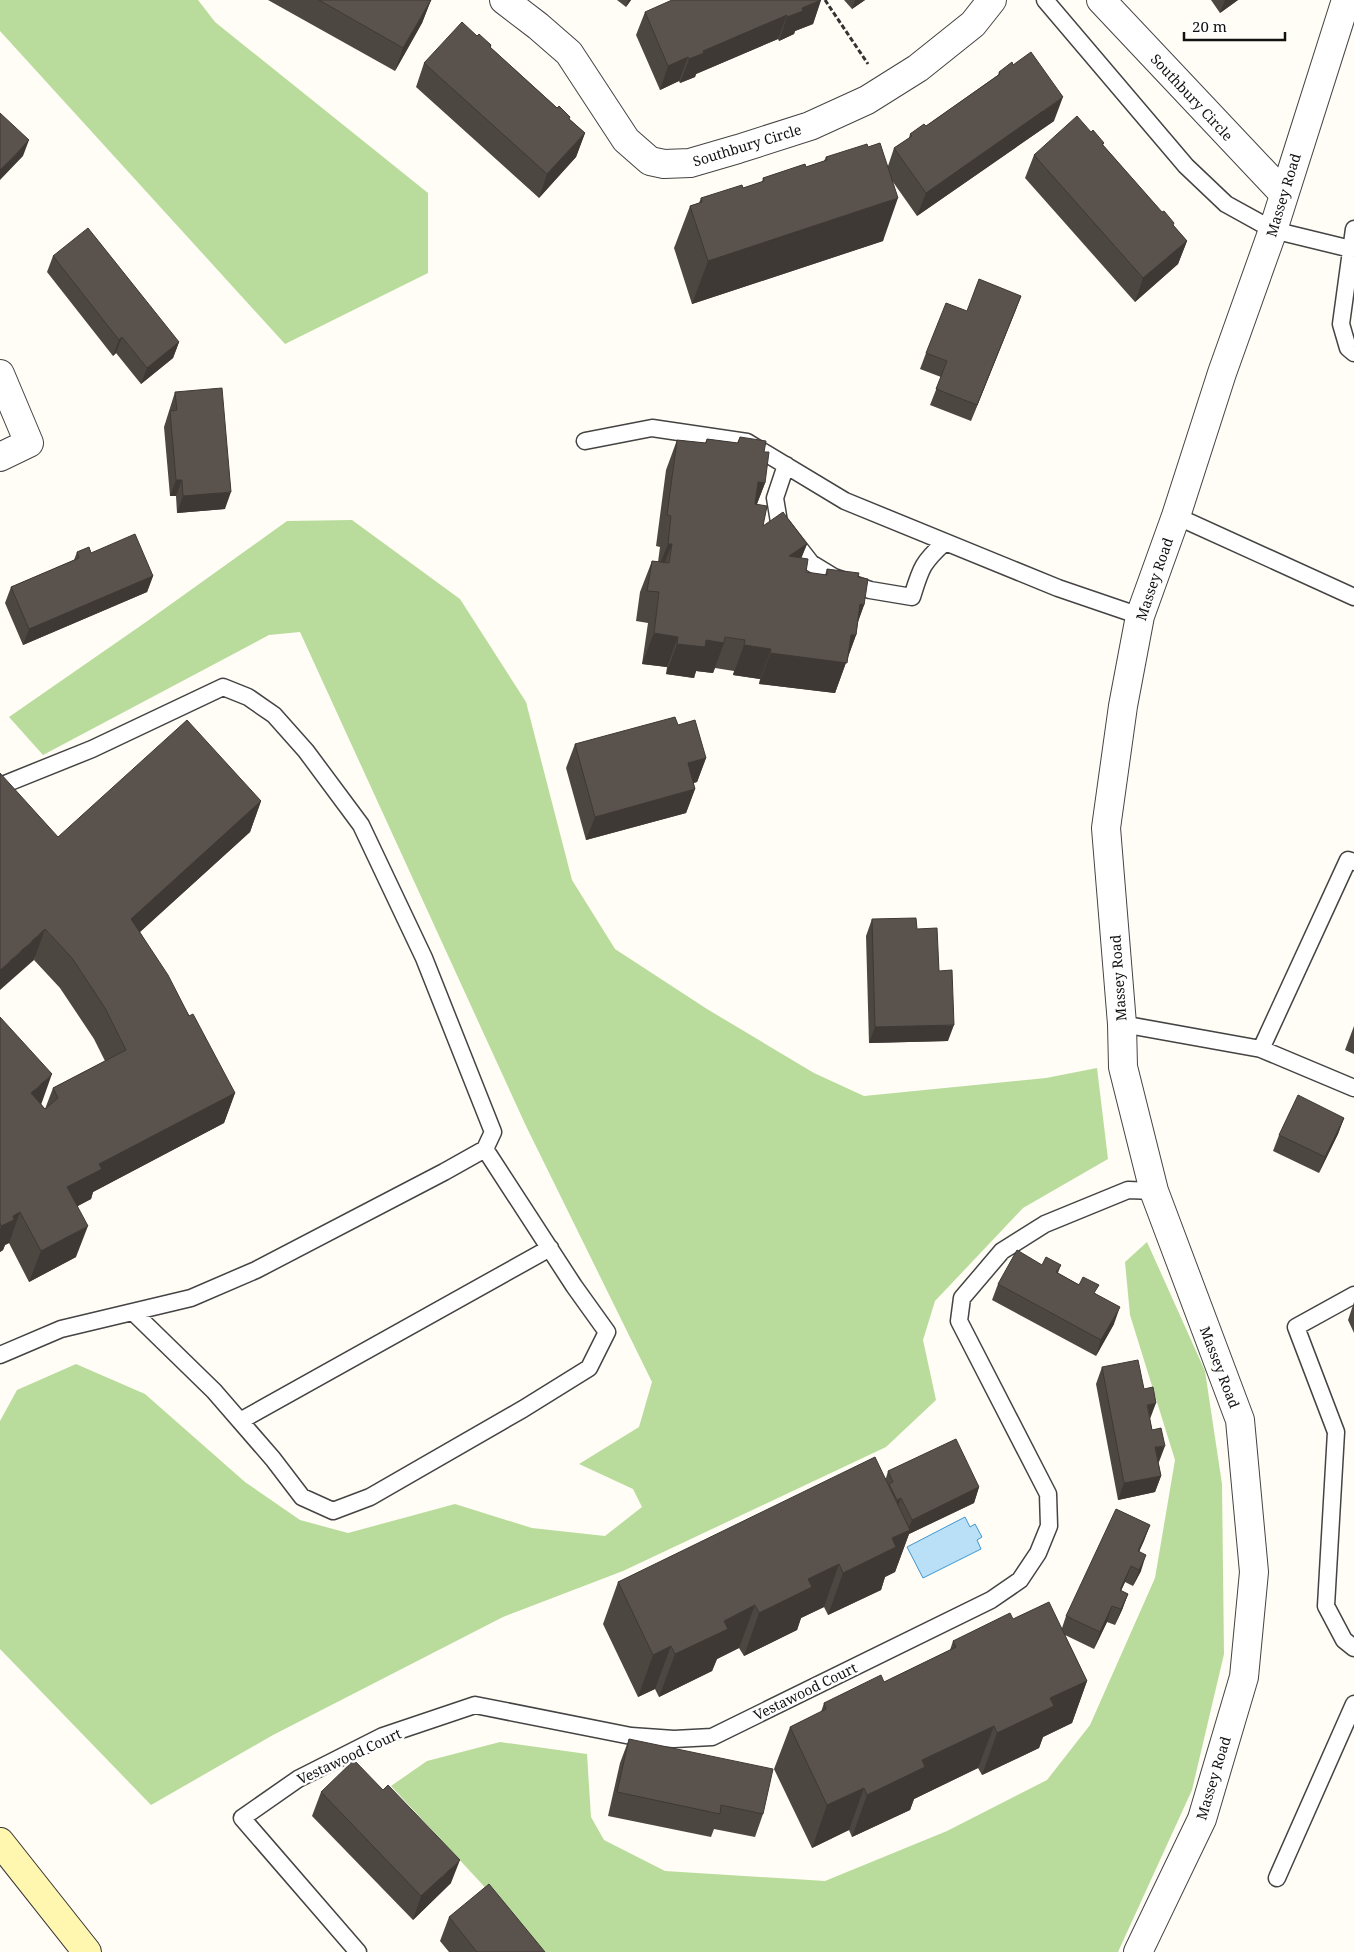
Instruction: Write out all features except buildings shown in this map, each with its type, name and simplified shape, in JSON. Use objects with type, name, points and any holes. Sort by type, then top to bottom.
[{"type":"main road","points":[[0,1842],[87,1952]]},
{"type":"street","name":"Southbury Circle","points":[[504,0],[538,26],[569,54],[626,140],[650,161],[664,164],[690,163],[738,149],[810,126],[867,100],[918,68],[973,24],[992,0]]},
{"type":"street","name":"Southbury Circle","points":[[1102,0],[1283,193]]},
{"type":"street","name":"Massey Road","points":[[1138,1952],[1202,1819],[1244,1677],[1254,1572],[1240,1420],[1154,1191],[1124,1067],[1106,828],[1123,706],[1140,616],[1176,516],[1222,373],[1273,230],[1283,193],[1346,0]]},
{"type":"street","points":[[0,374],[29,443],[0,457]]},
{"type":"lane","points":[[1049,1],[1186,166],[1226,204],[1273,230],[1351,249]]},
{"type":"lane","points":[[1354,229],[1341,324],[1348,348],[1354,353]]},
{"type":"lane","points":[[585,441],[652,428],[747,442],[845,501],[1058,588],[1140,616]]},
{"type":"lane","points":[[786,466],[775,498],[779,522],[811,563],[834,576],[870,590],[912,597],[920,571],[927,558],[945,542]]},
{"type":"lane","points":[[1176,516],[1354,597]]},
{"type":"lane","points":[[0,786],[92,750],[223,687],[248,697],[274,715],[306,751],[361,825],[424,958],[493,1132],[485,1149],[256,1270],[191,1298],[61,1328],[0,1356]]},
{"type":"lane","points":[[1261,1050],[1348,860],[1354,862]]},
{"type":"lane","points":[[1122,1024],[1261,1050],[1354,1088]]},
{"type":"lane","points":[[133,1312],[214,1391],[302,1497],[333,1511],[370,1497],[590,1368],[607,1332],[485,1149]]},
{"type":"lane","name":"Vestawood Court","points":[[358,1952],[242,1818],[298,1779],[383,1736],[475,1705],[630,1736],[674,1739],[712,1737],[991,1600],[1020,1580],[1038,1553],[1049,1526],[1048,1494],[959,1321],[962,1298],[1002,1251],[1045,1224],[1128,1190],[1154,1191]]},
{"type":"lane","points":[[240,1422],[550,1248]]},
{"type":"lane","points":[[1354,1295],[1296,1327],[1336,1432],[1326,1606],[1344,1640],[1354,1648]]},
{"type":"lane","points":[[1277,1878],[1354,1704]]},
{"type":"path","points":[[825,0],[884,89]]},
{"type":"green space","points":[[0,0],[198,0],[215,22],[428,193],[428,273],[285,344],[0,31]]},
{"type":"green space","points":[[352,520],[460,599],[526,702],[572,880],[615,949],[707,1009],[814,1073],[864,1096],[1046,1078],[1097,1068],[1108,1159],[1023,1208],[935,1301],[923,1340],[936,1400],[886,1447],[623,1571],[503,1617],[273,1735],[151,1805],[0,1649],[0,1421],[17,1390],[76,1364],[145,1394],[245,1482],[300,1520],[348,1533],[455,1504],[532,1528],[605,1536],[642,1507],[633,1489],[579,1464],[639,1427],[652,1382],[526,1126],[300,632],[269,635],[43,755],[9,717],[287,521]]},
{"type":"green space","points":[[1147,1242],[1205,1371],[1222,1484],[1224,1654],[1192,1790],[1118,1952],[545,1952],[391,1786],[427,1761],[500,1742],[587,1754],[591,1817],[604,1840],[665,1871],[825,1881],[947,1831],[1047,1780],[1090,1725],[1155,1578],[1175,1460],[1130,1315],[1125,1262]]},
{"type":"water","points":[[965,1517],[970,1527],[975,1524],[982,1537],[977,1540],[981,1549],[923,1578],[907,1547]]}]
